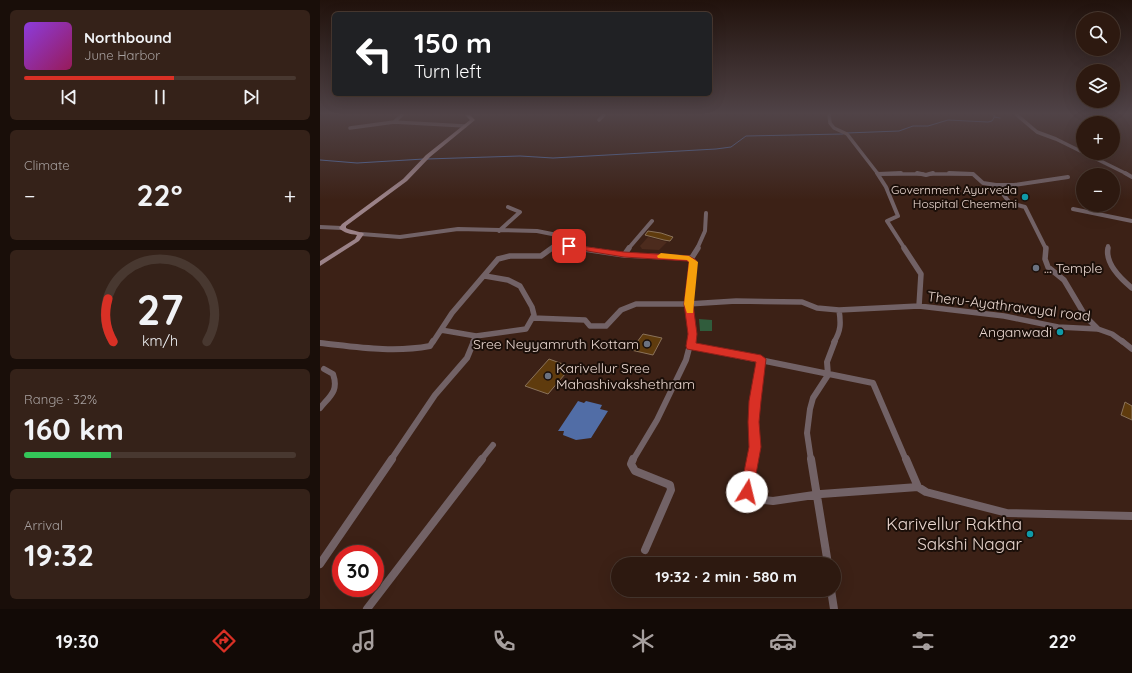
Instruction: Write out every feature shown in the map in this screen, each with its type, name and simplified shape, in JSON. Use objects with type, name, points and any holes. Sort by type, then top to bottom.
[{"type":"street","points":[[342,228],[405,180],[426,158],[444,143]]},
{"type":"street","name":"Theru-Ayathravayal road","points":[[855,143],[886,187],[898,216],[887,221],[921,274],[919,306],[1004,316],[1058,326],[1098,329],[1112,334],[1132,349]]},
{"type":"street","points":[[1065,143],[1132,177]]},
{"type":"street","points":[[878,174],[973,174],[983,183],[1009,186],[1068,177]]},
{"type":"street","points":[[996,185],[1010,203],[1025,207],[1046,247],[1045,259],[1048,266],[1064,280],[1086,317],[1098,329]]},
{"type":"street","points":[[499,231],[520,212],[508,207]]},
{"type":"street","points":[[1073,209],[1132,221]]},
{"type":"street","points":[[691,259],[704,233],[707,219],[706,213]]},
{"type":"street","points":[[624,255],[633,241],[652,221]]},
{"type":"street","points":[[320,227],[342,228],[346,231],[361,234],[400,237],[458,229],[537,231],[553,234],[559,238],[545,254],[538,256],[502,256],[498,259],[464,297],[430,346],[422,349],[371,348],[320,344]]},
{"type":"street","points":[[320,264],[357,240],[361,234]]},
{"type":"street","points":[[555,244],[624,255],[673,256],[691,259]]},
{"type":"street","points":[[1108,246],[1107,255],[1115,268],[1132,288]]},
{"type":"street","points":[[645,550],[671,490],[670,485],[634,472],[631,464],[634,456],[657,420],[679,376],[691,346],[692,329],[688,304],[694,262],[691,259]]},
{"type":"street","points":[[441,330],[462,335],[476,336],[526,329],[534,315],[533,308],[520,286],[516,282],[484,276]]},
{"type":"street","points":[[533,318],[585,320],[590,326],[606,326],[622,308],[645,303],[688,304],[736,301],[802,302],[817,308],[839,310],[919,306]]},
{"type":"street","points":[[827,557],[807,433],[808,418],[813,398],[828,375],[827,362],[833,344],[839,334],[841,322],[839,310]]},
{"type":"street","points":[[320,564],[348,525],[426,407],[444,383],[467,358],[476,336]]},
{"type":"street","points":[[691,346],[761,359],[828,375],[863,380],[873,383],[876,386],[918,487],[926,492],[939,494],[1007,513],[1132,516]]},
{"type":"street","points":[[761,359],[755,401],[755,447],[747,492],[754,498],[765,500],[792,500],[818,494],[918,487]]},
{"type":"street","points":[[320,408],[334,391],[336,383],[333,374],[324,369]]},
{"type":"street","points":[[368,609],[394,572],[493,445]]},
{"type":"street","points":[[832,597],[834,609]]},
{"type":"shaded area","points":[[648,237],[667,242],[659,250],[642,249],[640,246]]},
{"type":"green space","points":[[699,319],[712,320],[712,331],[700,331]]},
{"type":"water","points":[[578,401],[584,403],[586,401],[602,405],[600,409],[608,411],[591,438],[576,440],[563,435],[564,431],[558,431]]},
{"type":"building","points":[[648,231],[673,237],[670,241],[664,240],[645,235]]},
{"type":"building","name":"Sree Neyyamruth Kottam","points":[[643,334],[662,338],[653,355],[631,350]]},
{"type":"building","name":"Karivellur Sree Mahashivakshethram","points":[[549,359],[571,367],[548,394],[525,386]]},
{"type":"building","points":[[1125,402],[1132,406],[1132,420],[1121,415]]},
{"type":"waterway","points":[[427,159],[520,156],[553,158],[716,149],[731,147],[736,143]]},
{"type":"waterway","points":[[320,160],[357,163],[424,159]]},
{"type":"slow traffic","points":[[661,256],[689,258],[694,262],[691,272],[688,304],[690,311]]},
{"type":"place","name":"Government Ayurveda Hospital Cheemeni","points":[[1025,197]]},
{"type":"place","name":"... Temple","points":[[1036,268]]},
{"type":"place","name":"Anganwadi","points":[[1060,332]]},
{"type":"place","name":"Sree Neyyamruth Kottam","points":[[647,344]]},
{"type":"place","name":"Karivellur Sree Mahashivakshethram","points":[[548,376]]},
{"type":"place","name":"Karivellur Raktha Sakshi Nagar","points":[[1030,534]]},
{"type":"route","points":[[569,246],[624,255],[673,256],[692,259],[694,262],[691,272],[688,304],[691,312],[693,334],[691,346],[761,359],[755,401],[755,447],[747,492]]}]
